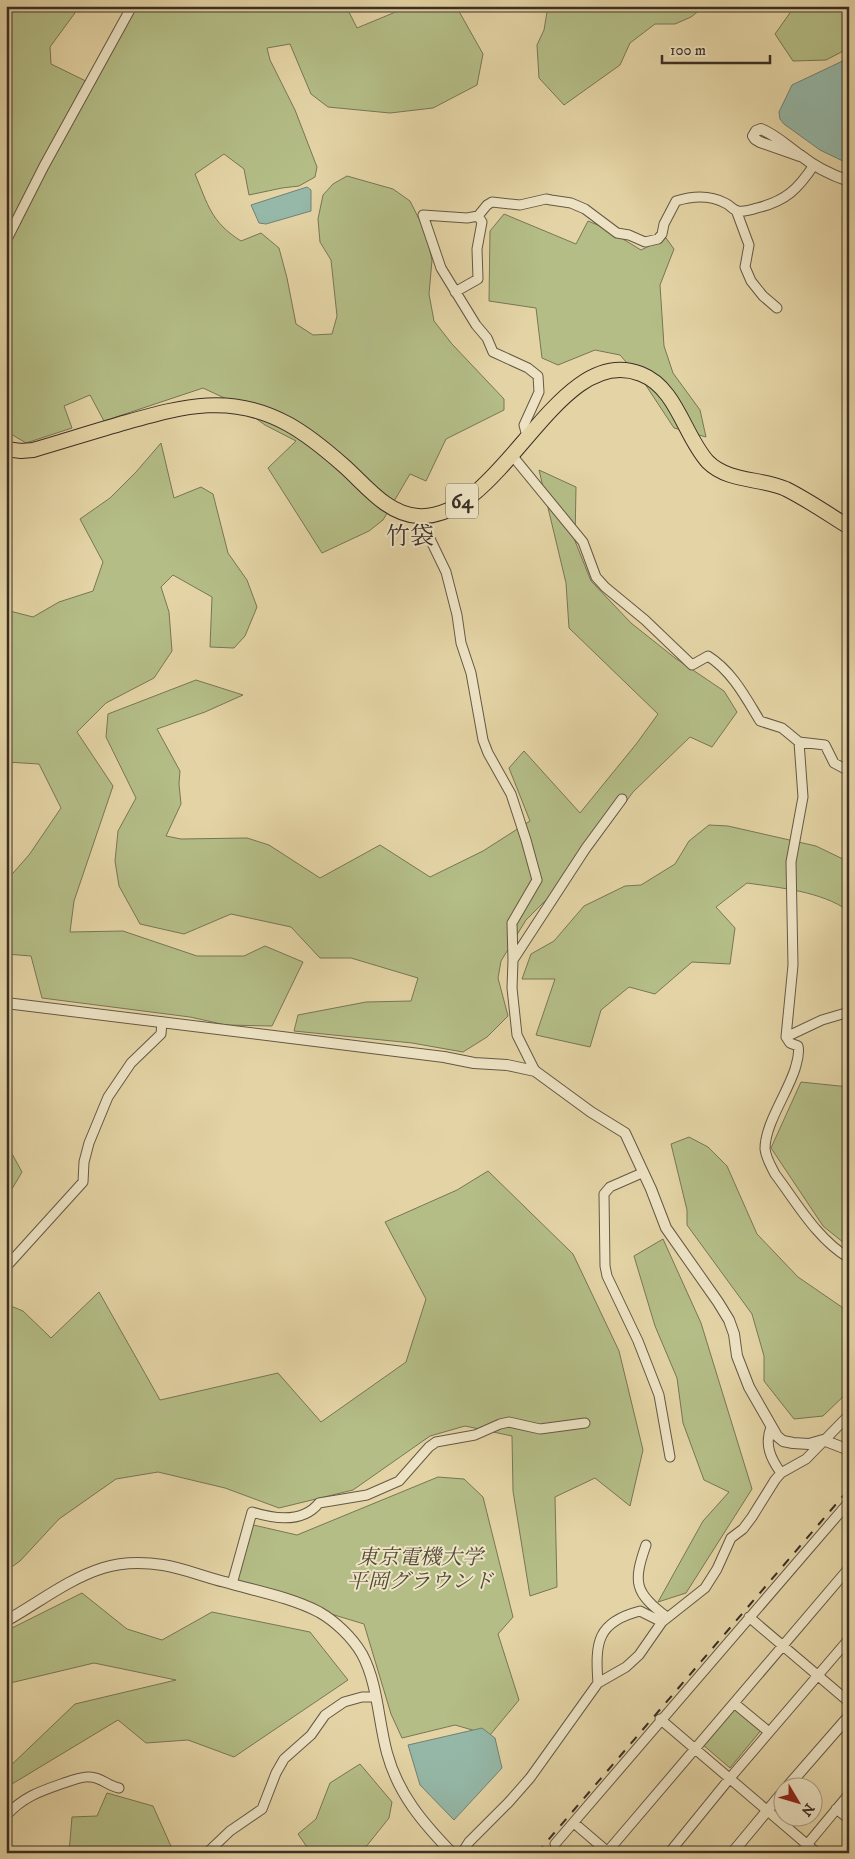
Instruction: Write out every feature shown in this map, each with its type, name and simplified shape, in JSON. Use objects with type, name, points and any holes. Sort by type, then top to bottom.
[{"type":"main road","name":"64","points":[[6,449],[33,450],[177,408],[205,404],[228,405],[267,414],[289,424],[320,446],[396,512],[408,516],[436,515],[461,502],[490,480],[527,436],[577,386],[603,372],[629,370],[641,374],[661,388],[702,453],[716,468],[727,474],[788,490],[849,527]]},
{"type":"street","points":[[6,241],[44,166],[132,6]]},
{"type":"street","points":[[800,156],[829,174],[849,181]]},
{"type":"street","points":[[527,436],[524,425],[538,392],[538,376],[528,368],[493,352],[487,338],[476,325],[441,268],[423,215],[467,218],[478,216],[487,204],[492,202],[520,205],[546,199],[571,203],[585,209],[617,233],[629,235],[645,242],[658,239],[662,234],[669,212],[676,201],[702,196],[725,203],[736,210],[746,211],[786,197],[803,181],[814,165]]},
{"type":"street","points":[[736,210],[749,245],[745,267],[751,281],[763,296],[777,308]]},
{"type":"street","points":[[455,292],[478,279],[477,250],[482,222],[478,216]]},
{"type":"street","points":[[511,454],[583,542],[596,577],[605,588],[645,620],[692,665],[708,656],[719,663],[743,692],[760,721],[782,728],[799,742],[825,745],[834,763],[849,771]]},
{"type":"street","points":[[419,516],[446,572],[457,615],[461,643],[471,673],[483,740],[488,754],[511,794],[537,880],[512,923],[512,988],[517,1035],[535,1070],[591,1112],[625,1133],[651,1189],[666,1228],[729,1320],[734,1334],[737,1356],[749,1387],[778,1436],[793,1444],[809,1444],[823,1440],[849,1450]]},
{"type":"street","points":[[799,742],[804,798],[791,862],[793,965],[786,1037],[790,1043],[798,1046],[800,1052],[791,1081],[767,1132],[765,1150],[768,1162],[825,1241],[849,1258]]},
{"type":"street","points":[[513,960],[586,848],[622,799]]},
{"type":"street","points":[[6,1003],[535,1070]]},
{"type":"street","points":[[786,1037],[822,1020],[849,1012]]},
{"type":"street","points":[[6,1267],[83,1182],[84,1162],[88,1143],[108,1097],[131,1064],[161,1034],[162,1022]]},
{"type":"street","points":[[642,1172],[610,1187],[604,1194],[605,1266],[607,1276],[638,1341],[659,1394],[670,1457]]},
{"type":"street","points":[[462,1853],[469,1842],[530,1778],[598,1683],[626,1666],[639,1655],[664,1620],[705,1588],[717,1569],[731,1538],[743,1529],[782,1473],[806,1459],[849,1414]]},
{"type":"street","points":[[232,1584],[252,1512],[263,1516],[293,1517],[306,1514],[319,1503],[367,1495],[399,1481],[429,1447],[436,1442],[475,1435],[500,1424],[509,1422],[540,1429],[585,1422]]},
{"type":"street","points":[[771,1427],[767,1436],[768,1448],[777,1468],[782,1473]]},
{"type":"street","points":[[555,1844],[849,1502]]},
{"type":"street","points":[[841,1512],[849,1519]]},
{"type":"street","points":[[646,1544],[638,1566],[639,1588],[647,1602],[664,1620]]},
{"type":"street","points":[[6,1621],[78,1578],[103,1568],[131,1563],[163,1565],[306,1607],[332,1621],[349,1637],[360,1652],[369,1670],[387,1752],[403,1793],[417,1815],[452,1853]]},
{"type":"street","points":[[574,1823],[608,1852],[849,1568]]},
{"type":"street","points":[[598,1683],[596,1661],[599,1646],[602,1633],[610,1623],[640,1611],[664,1620]]},
{"type":"street","points":[[749,1618],[849,1702]]},
{"type":"street","points":[[669,1853],[730,1778],[849,1639]]},
{"type":"street","points":[[209,1853],[230,1831],[262,1809],[276,1773],[284,1759],[311,1735],[326,1715],[344,1702],[362,1697],[376,1697]]},
{"type":"street","points":[[734,1703],[769,1732]]},
{"type":"street","points":[[797,1776],[849,1716]]},
{"type":"street","points":[[660,1720],[817,1853]]},
{"type":"street","points":[[6,1816],[24,1799],[38,1792],[89,1776],[119,1788]]},
{"type":"street","points":[[800,1853],[849,1794]]},
{"type":"street","points":[[732,1853],[772,1804]]},
{"type":"street","points":[[836,1809],[849,1819]]},
{"type":"green space","points":[[6,6],[80,6],[50,47],[51,64],[94,85],[136,6],[346,6],[357,28],[398,11],[398,6],[456,6],[483,54],[477,85],[433,108],[390,113],[328,107],[311,94],[290,44],[267,48],[270,60],[295,110],[317,167],[315,177],[299,186],[249,195],[244,169],[224,154],[195,174],[207,204],[223,227],[241,241],[261,233],[279,248],[296,324],[313,335],[332,334],[337,316],[331,260],[320,242],[318,219],[323,195],[333,184],[347,176],[393,189],[410,201],[426,233],[432,260],[429,294],[434,321],[452,344],[504,399],[504,410],[446,439],[426,481],[410,474],[383,520],[369,531],[322,553],[268,468],[296,441],[265,425],[233,402],[203,388],[104,421],[90,395],[64,406],[72,428],[26,443],[6,431]]},
{"type":"green space","points":[[548,6],[705,6],[691,17],[675,24],[655,24],[630,43],[620,65],[564,105],[539,78],[537,45],[544,30]]},
{"type":"green space","points":[[799,6],[849,6],[849,48],[826,60],[793,61],[775,34],[792,10]]},
{"type":"green space","points":[[504,214],[576,244],[588,221],[605,228],[641,250],[666,238],[674,249],[660,285],[664,346],[673,373],[700,410],[706,437],[674,428],[645,384],[620,355],[595,350],[558,365],[542,358],[536,308],[489,301],[490,231]]},
{"type":"green space","points":[[161,443],[174,498],[201,487],[213,494],[228,553],[247,580],[257,607],[245,636],[234,648],[210,647],[212,597],[173,575],[161,587],[169,612],[172,651],[154,678],[106,703],[77,732],[113,786],[74,901],[70,932],[123,931],[197,956],[244,956],[265,946],[303,962],[272,1026],[226,1025],[190,1017],[42,998],[31,956],[6,954],[6,881],[29,855],[61,808],[39,764],[6,762],[6,610],[33,617],[59,602],[93,591],[103,562],[80,519],[110,498]]},
{"type":"green space","points":[[539,470],[576,487],[575,541],[591,581],[631,623],[675,658],[724,691],[737,712],[712,747],[690,737],[633,792],[577,869],[526,920],[501,961],[498,978],[508,1016],[487,1037],[463,1052],[412,1043],[294,1031],[298,1015],[366,1002],[411,1001],[418,978],[351,958],[320,958],[291,927],[231,914],[184,934],[140,924],[119,886],[115,861],[118,831],[136,798],[106,737],[108,714],[196,680],[243,695],[205,712],[157,729],[180,771],[181,804],[166,836],[181,839],[247,838],[269,845],[320,878],[380,845],[430,877],[483,851],[530,821],[509,768],[524,751],[580,813],[658,714],[569,628],[566,583]]},
{"type":"green space","points":[[709,825],[728,826],[816,846],[849,862],[849,911],[838,904],[813,895],[747,883],[716,907],[735,928],[730,964],[692,962],[655,994],[629,987],[601,1010],[590,1047],[536,1035],[555,979],[522,979],[531,954],[554,941],[584,906],[625,886],[641,885],[675,864],[689,841]]},
{"type":"green space","points":[[801,1082],[849,1087],[849,1247],[823,1226],[771,1148]]},
{"type":"green space","points":[[689,1137],[708,1147],[727,1166],[757,1234],[798,1277],[849,1312],[849,1391],[823,1416],[794,1419],[764,1381],[764,1356],[752,1314],[687,1225],[687,1210],[671,1144]]},
{"type":"green space","points":[[11,1152],[22,1172],[6,1199],[6,1155]]},
{"type":"green space","points":[[488,1171],[573,1254],[619,1351],[643,1450],[630,1506],[595,1478],[555,1497],[557,1587],[530,1596],[513,1491],[512,1436],[465,1426],[430,1436],[353,1490],[279,1508],[225,1488],[158,1472],[116,1479],[59,1519],[20,1561],[6,1571],[6,1304],[23,1311],[51,1338],[99,1292],[160,1400],[278,1373],[321,1422],[406,1362],[426,1299],[385,1222],[457,1190]]},
{"type":"green space","points":[[663,1239],[701,1323],[752,1489],[686,1593],[658,1602],[703,1521],[729,1492],[704,1480],[683,1423],[677,1378],[655,1326],[634,1256]]},
{"type":"green space","name":"東京電機大学 平岡グラウンド","points":[[438,1477],[464,1479],[483,1497],[513,1617],[498,1634],[519,1700],[490,1735],[455,1725],[402,1738],[391,1714],[364,1624],[232,1584],[249,1524],[297,1535]]},
{"type":"green space","points":[[82,1593],[127,1629],[162,1640],[212,1612],[310,1632],[348,1680],[234,1757],[188,1740],[146,1743],[118,1720],[12,1784],[6,1781],[6,1770],[75,1704],[176,1680],[94,1663],[6,1684],[6,1631]]},
{"type":"green space","points":[[735,1705],[762,1729],[730,1768],[702,1744]]},
{"type":"green space","points":[[360,1764],[392,1802],[389,1818],[361,1853],[311,1853],[298,1834],[316,1819],[330,1783]]},
{"type":"green space","points":[[107,1793],[153,1806],[174,1853],[69,1853],[72,1817],[97,1816]]},
{"type":"shaded area","points":[[849,58],[849,164],[820,150],[784,124],[780,119],[779,112],[792,85]]},
{"type":"shaded area","points":[[307,187],[311,190],[311,211],[266,224],[259,223],[251,205]]},
{"type":"shaded area","points":[[482,1728],[495,1738],[502,1768],[454,1820],[420,1785],[408,1745]]},
{"type":"railway","points":[[537,1853],[849,1489]]},
{"type":"district","name":"竹袋","points":[[410,536]]}]
